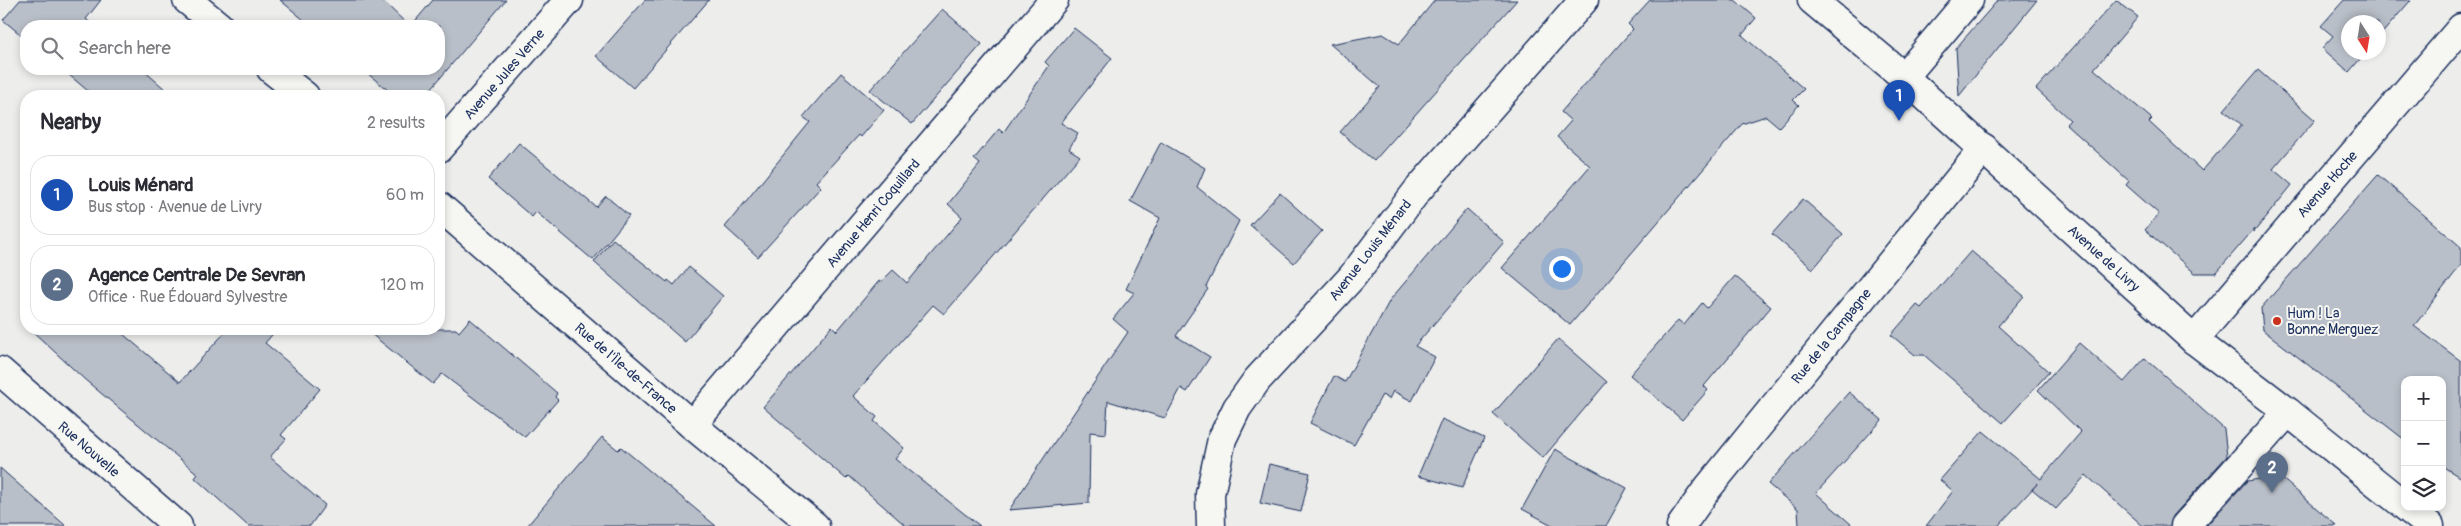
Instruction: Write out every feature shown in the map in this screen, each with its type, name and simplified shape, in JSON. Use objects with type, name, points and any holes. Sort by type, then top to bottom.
[{"type":"street","points":[[187,0],[212,20]]},
{"type":"street","name":"Avenue Jules Verne","points":[[445,141],[569,0]]},
{"type":"street","name":"Avenue Henri Coquillard","points":[[692,425],[1054,0]]},
{"type":"street","name":"Avenue Louis Ménard","points":[[1211,526],[1210,494],[1222,439],[1237,408],[1258,380],[1352,277],[1417,191],[1584,0]]},
{"type":"street","name":"Avenue de Livry","points":[[1812,0],[1904,77],[1984,148],[2194,340],[2288,412],[2401,503]]},
{"type":"street","points":[[1904,77],[1969,0]]},
{"type":"street","name":"Avenue Hoche","points":[[2194,340],[2461,28]]},
{"type":"street","points":[[279,75],[297,90]]},
{"type":"street","name":"Rue de la Campagne","points":[[1681,526],[1706,489],[1984,148]]},
{"type":"street","name":"Rue de l'Île-de-France","points":[[445,211],[692,425],[815,526]]},
{"type":"street","name":"Rue Nouvelle","points":[[0,371],[178,526]]},
{"type":"street","points":[[2186,526],[2288,412]]},
{"type":"street","name":"Avenue de Livry","points":[[2411,511],[2430,526]]},
{"type":"building","points":[[20,0],[101,0],[86,19],[87,20],[20,20],[20,34],[3,20]]},
{"type":"building","points":[[280,0],[382,0],[403,20],[304,20]]},
{"type":"building","points":[[433,0],[506,0],[445,72],[445,20],[416,20]]},
{"type":"building","points":[[645,0],[709,0],[633,88],[596,56]]},
{"type":"building","points":[[1435,0],[1517,0],[1374,161],[1340,132],[1380,87],[1330,44],[1383,34],[1399,44]]},
{"type":"building","points":[[1650,0],[1735,0],[1756,18],[1742,35],[1804,89],[1793,100],[1799,105],[1779,127],[1766,116],[1742,124],[1570,325],[1502,268],[1590,166],[1557,137],[1571,121],[1561,112],[1633,29],[1628,24]]},
{"type":"building","points":[[1998,0],[2037,0],[1959,96],[1956,48]]},
{"type":"building","points":[[2116,0],[2138,17],[2094,69],[2152,119],[2149,122],[2202,171],[2242,125],[2224,110],[2258,70],[2315,120],[2273,169],[2292,185],[2254,232],[2254,229],[2216,273],[2195,273],[2145,230],[2159,214],[2126,185],[2129,181],[2066,124],[2070,120],[2036,89]]},
{"type":"building","points":[[2344,0],[2411,0],[2386,29],[2386,15],[2341,15],[2341,60],[2359,60],[2349,72],[2322,48],[2333,36],[2321,26]]},
{"type":"building","points":[[942,9],[982,44],[912,124],[870,90]]},
{"type":"building","points":[[1074,28],[1112,58],[1061,123],[1078,133],[1069,149],[1080,156],[944,314],[933,305],[853,396],[877,417],[874,421],[904,448],[895,459],[980,526],[906,526],[849,476],[846,479],[763,407],[832,326],[837,331],[879,281],[881,282],[893,270],[907,283],[962,217],[948,204],[980,164],[974,159],[999,129],[1003,133],[1049,66],[1045,62]]},
{"type":"building","points":[[841,73],[884,110],[861,137],[859,135],[816,182],[821,187],[758,257],[725,227],[810,122],[803,117]]},
{"type":"building","points":[[69,75],[149,75],[166,90],[87,90]]},
{"type":"building","points":[[369,75],[443,75],[430,90],[388,90]]},
{"type":"building","points":[[1161,142],[1205,168],[1197,187],[1239,221],[1206,287],[1208,289],[1176,336],[1210,357],[1187,392],[1181,388],[1165,418],[1108,401],[1106,434],[1090,432],[1089,503],[1009,510],[1128,332],[1113,319],[1134,293],[1126,289],[1160,218],[1130,201]]},
{"type":"building","points":[[519,143],[596,207],[606,196],[629,216],[593,260],[536,212],[532,217],[488,179]]},
{"type":"building","points":[[2378,175],[2461,247],[2461,265],[2414,326],[2461,361],[2461,478],[2446,469],[2446,376],[2401,376],[2401,437],[2263,330],[2261,308]]},
{"type":"building","points":[[1280,193],[1322,231],[1294,263],[1250,225]]},
{"type":"building","points":[[1803,199],[1843,234],[1813,269],[1772,234]]},
{"type":"building","points":[[1467,209],[1504,242],[1415,346],[1435,357],[1412,401],[1393,391],[1389,399],[1382,395],[1354,445],[1310,423],[1334,376],[1345,382],[1390,300]]},
{"type":"building","points":[[613,239],[667,282],[668,280],[674,285],[689,267],[723,296],[685,342],[594,262]]},
{"type":"building","points":[[1971,251],[2024,296],[1998,326],[2049,372],[2003,423],[1924,355],[1915,355],[1891,335],[1917,305],[1921,308]]},
{"type":"building","points":[[1735,276],[1771,307],[1704,386],[1708,390],[1682,420],[1630,375],[1678,320],[1684,325],[1702,303],[1707,308]]},
{"type":"building","points":[[470,319],[557,393],[555,397],[558,400],[525,437],[442,374],[433,384],[372,335],[445,335],[445,329],[456,329],[459,332]]},
{"type":"building","points":[[36,335],[124,335],[180,382],[223,335],[272,335],[265,343],[320,389],[281,435],[286,439],[270,457],[325,505],[310,526],[248,526],[195,478],[198,474],[84,379]]},
{"type":"building","points":[[1558,339],[1607,382],[1543,458],[1493,414]]},
{"type":"building","points":[[2079,343],[2124,382],[2145,358],[2224,429],[2227,456],[2173,516],[2170,526],[2143,526],[2086,475],[2056,509],[2032,489],[1998,526],[1926,526],[1953,491],[1940,480],[1983,431],[2041,479],[2081,432],[2038,390]]},
{"type":"building","points":[[1849,392],[1882,420],[1816,493],[1853,526],[1799,526],[1798,509],[1768,484]]},
{"type":"building","points":[[1442,419],[1484,438],[1462,488],[1418,476]]},
{"type":"building","points":[[602,437],[618,450],[621,447],[716,526],[527,526]]},
{"type":"building","points":[[1555,449],[1627,488],[1606,526],[1554,526],[1522,509]]},
{"type":"building","points":[[1269,464],[1310,473],[1301,512],[1260,503]]},
{"type":"building","points":[[0,468],[66,526],[0,526]]},
{"type":"building","points":[[2279,476],[2337,526],[2206,526],[2247,481]]},
{"type":"place","name":"Louis Ménard","points":[[1899,121]]},
{"type":"place","name":"Hum ! La Bonne Merguez","points":[[2277,321]]},
{"type":"place","name":"Agence Centrale De Sevran","points":[[2272,493]]}]
